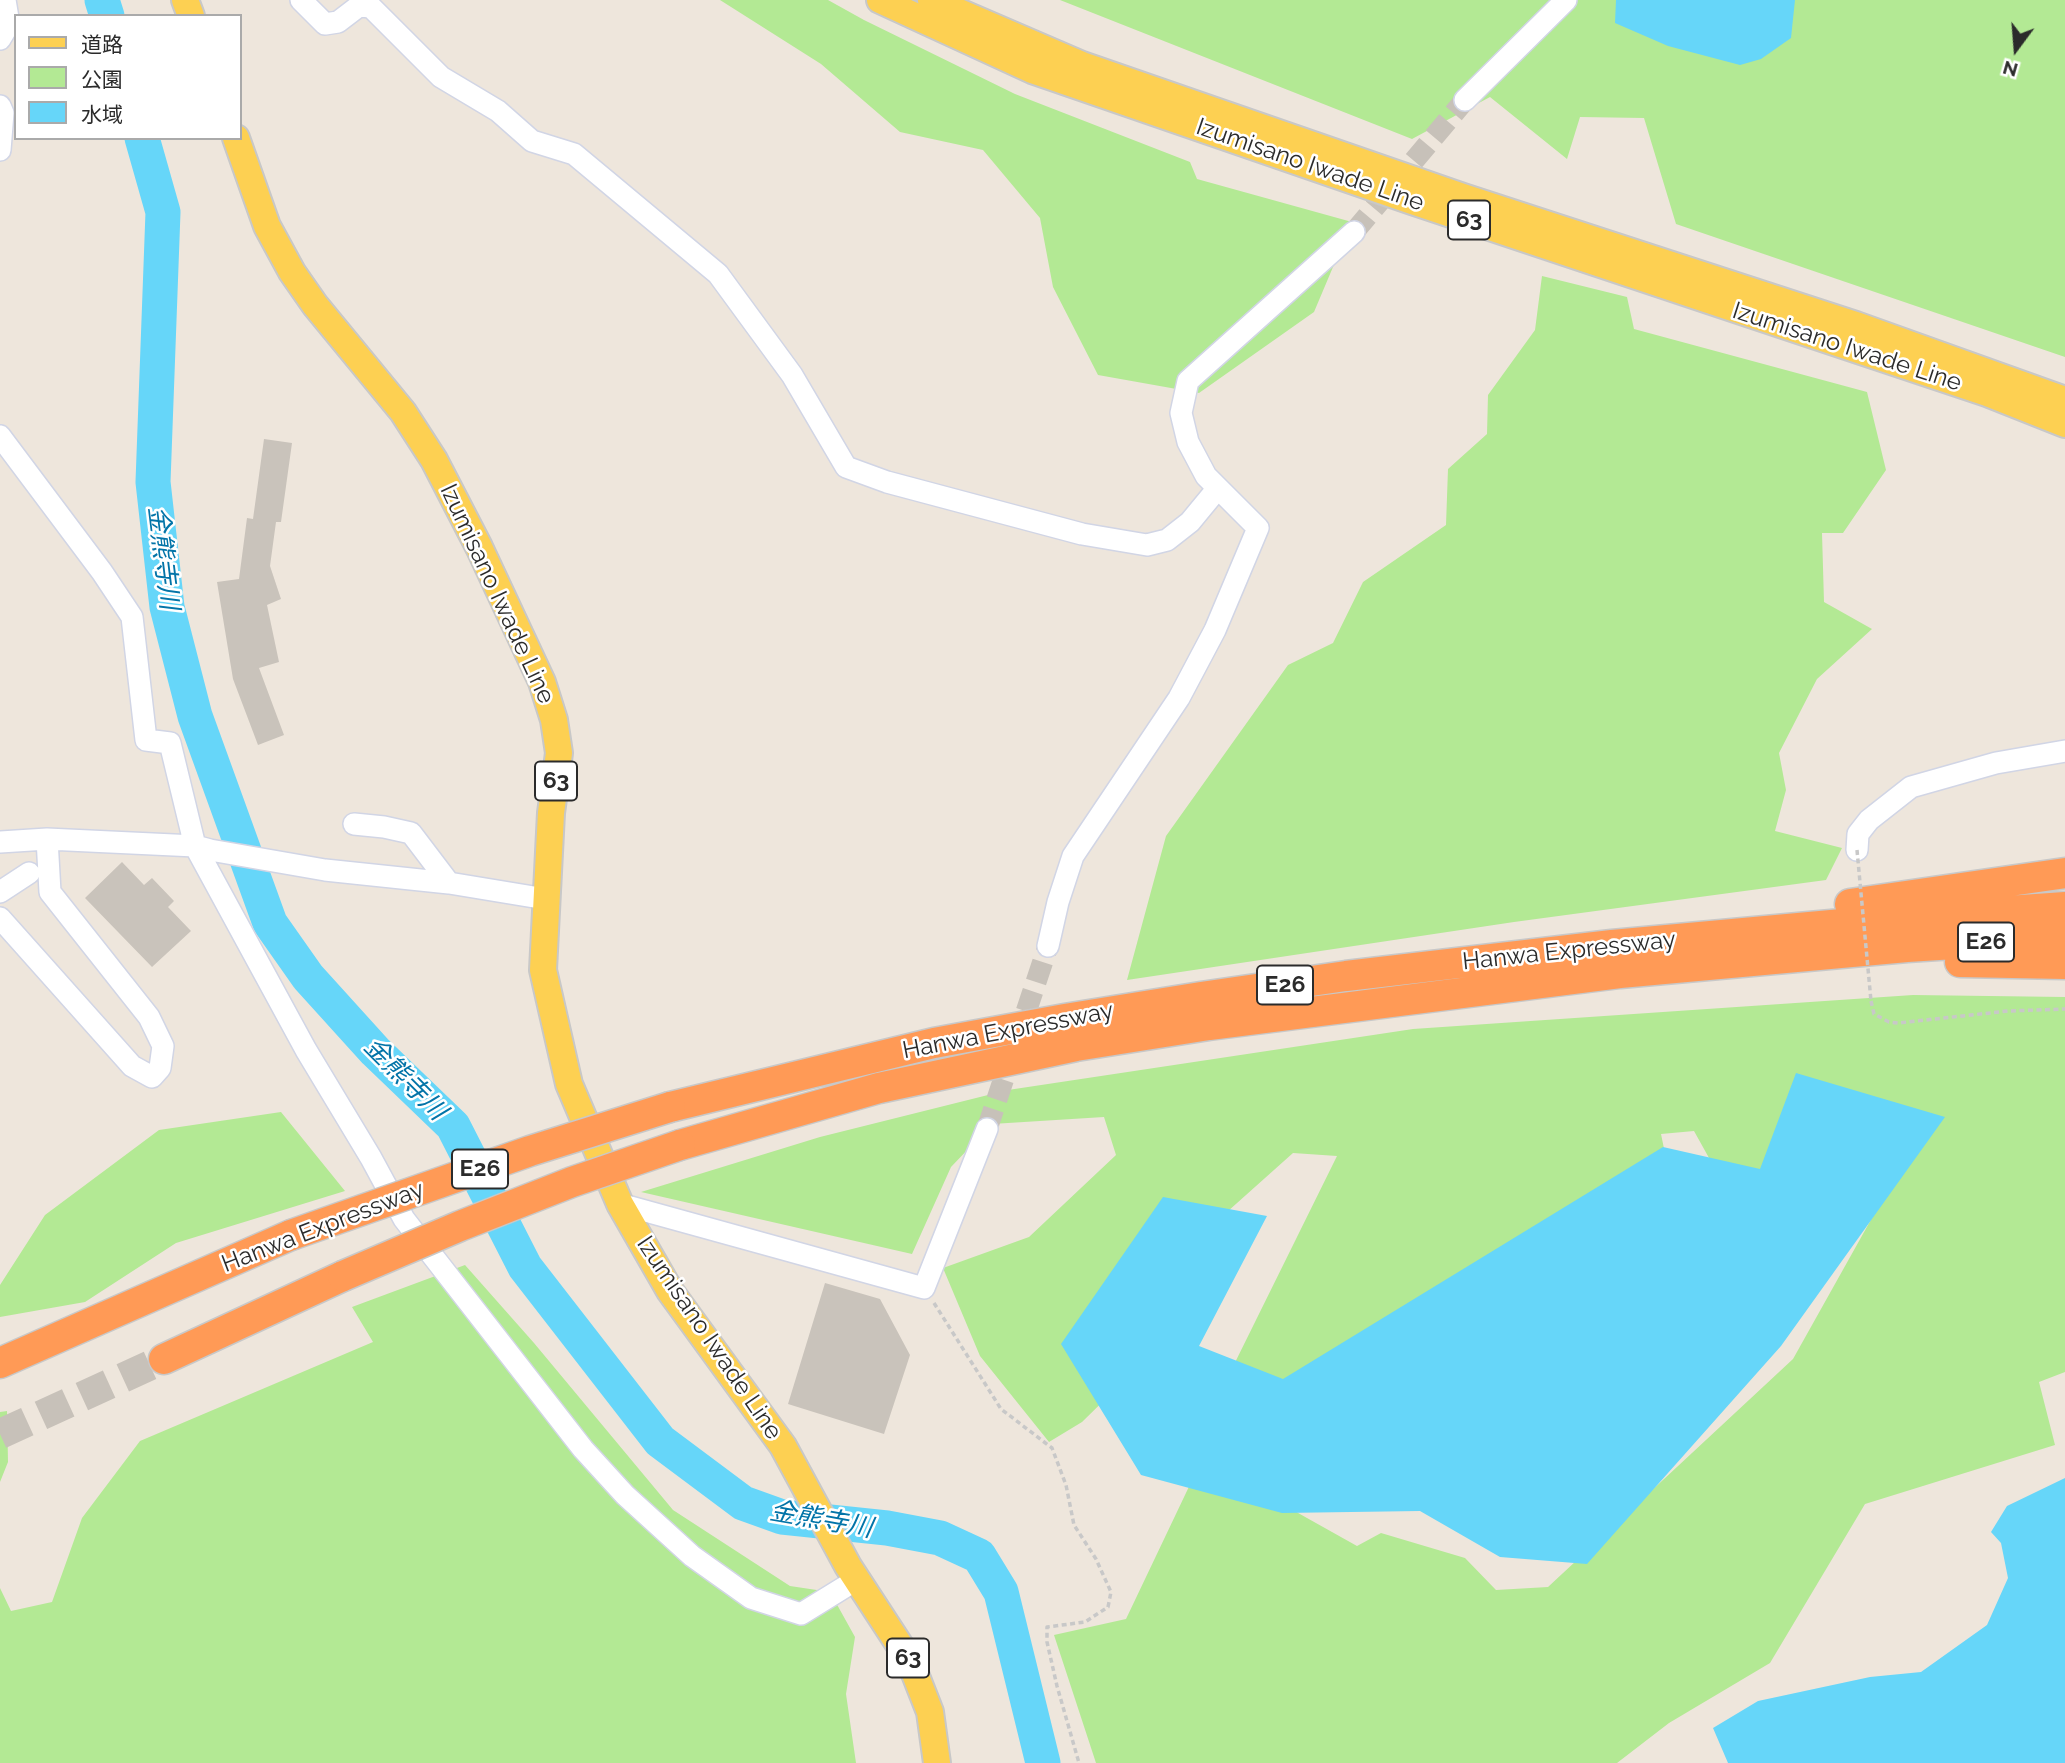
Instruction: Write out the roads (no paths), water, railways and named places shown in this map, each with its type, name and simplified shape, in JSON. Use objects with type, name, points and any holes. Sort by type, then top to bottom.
[{"type":"highway","points":[[1612,945],[1834,907],[2065,873]]},
{"type":"highway","name":"Hanwa Expressway","points":[[0,1363],[291,1235],[530,1151],[670,1107],[934,1043],[1065,1019],[1346,976],[1612,945],[1881,920],[2065,907]]},
{"type":"highway","name":"Hanwa Expressway","points":[[163,1359],[343,1276],[535,1196],[680,1144],[879,1088],[1076,1046],[1209,1025],[1509,986],[1762,959],[2065,937]]},
{"type":"highway","points":[[1509,986],[1563,988],[1825,966],[1913,962],[2065,964]]},
{"type":"main road","name":"Izumisano Iwade Line","points":[[880,0],[1032,70],[1987,393],[2065,424]]},
{"type":"main road","name":"Izumisano Iwade Line","points":[[931,0],[1082,65],[1463,197],[1856,325],[2065,400]]},
{"type":"main road","name":"Izumisano Iwade Line","points":[[237,140],[267,226],[292,272],[315,305],[403,412],[434,460],[542,681],[554,720],[559,753],[551,813],[543,970],[569,1084],[620,1204],[670,1291],[783,1447],[852,1573],[911,1661],[930,1712],[937,1763]]},
{"type":"street","points":[[0,39],[9,24],[5,0]]},
{"type":"street","points":[[301,0],[325,24],[338,22],[359,6],[372,7],[441,77],[498,111],[532,141],[574,154],[718,274],[792,375],[846,467],[887,482],[1082,534],[1147,545],[1167,540],[1175,534],[1218,488]]},
{"type":"street","points":[[1465,100],[1566,0]]},
{"type":"street","points":[[0,106],[3,113],[0,150]]},
{"type":"street","points":[[1048,946],[1058,902],[1073,856],[1179,698],[1215,630],[1258,528],[1206,476],[1188,442],[1181,413],[1188,382],[1354,232]]},
{"type":"street","points":[[0,436],[102,572],[132,617],[146,740],[170,743],[202,848],[306,1050],[404,1219],[583,1449],[625,1495],[692,1556],[751,1598],[801,1614],[852,1573]]},
{"type":"street","points":[[1857,850],[1858,834],[1869,820],[1911,787],[1996,763],[2065,751]]},
{"type":"street","points":[[354,824],[411,833],[449,883]]},
{"type":"street","points":[[0,842],[47,839],[202,848],[325,870],[449,883],[546,899]]},
{"type":"street","points":[[0,918],[132,1066],[152,1077],[160,1068],[163,1046],[149,1017],[50,892],[47,839]]},
{"type":"street","points":[[0,892],[29,873]]},
{"type":"street","points":[[620,1204],[924,1288],[987,1129]]},
{"type":"water","points":[[1616,0],[1795,0],[1791,38],[1761,59],[1740,65],[1668,46],[1615,23]]},
{"type":"water","points":[[1796,1073],[1945,1117],[1781,1346],[1587,1564],[1500,1557],[1420,1511],[1282,1513],[1141,1475],[1061,1344],[1163,1197],[1267,1216],[1199,1346],[1283,1379],[1663,1147],[1760,1169]]},
{"type":"water","points":[[2065,1478],[2065,1763],[1728,1763],[1713,1728],[1758,1701],[1870,1677],[1921,1672],[1987,1625],[2008,1578],[2001,1543],[1991,1532],[2007,1506]]},
{"type":"waterway","name":"金熊寺川","points":[[102,0],[106,14]]},
{"type":"waterway","name":"金熊寺川","points":[[143,140],[163,212],[153,482],[167,607],[195,716],[270,923],[308,977],[375,1051],[453,1126],[525,1267],[660,1441],[743,1503],[782,1517],[887,1528],[940,1538],[979,1556],[1001,1592],[1043,1763]]},
{"type":"tunnel","points":[[1354,232],[1465,100]]},
{"type":"tunnel","points":[[987,1129],[1048,946]]},
{"type":"tunnel","points":[[0,1434],[164,1359]]}]
